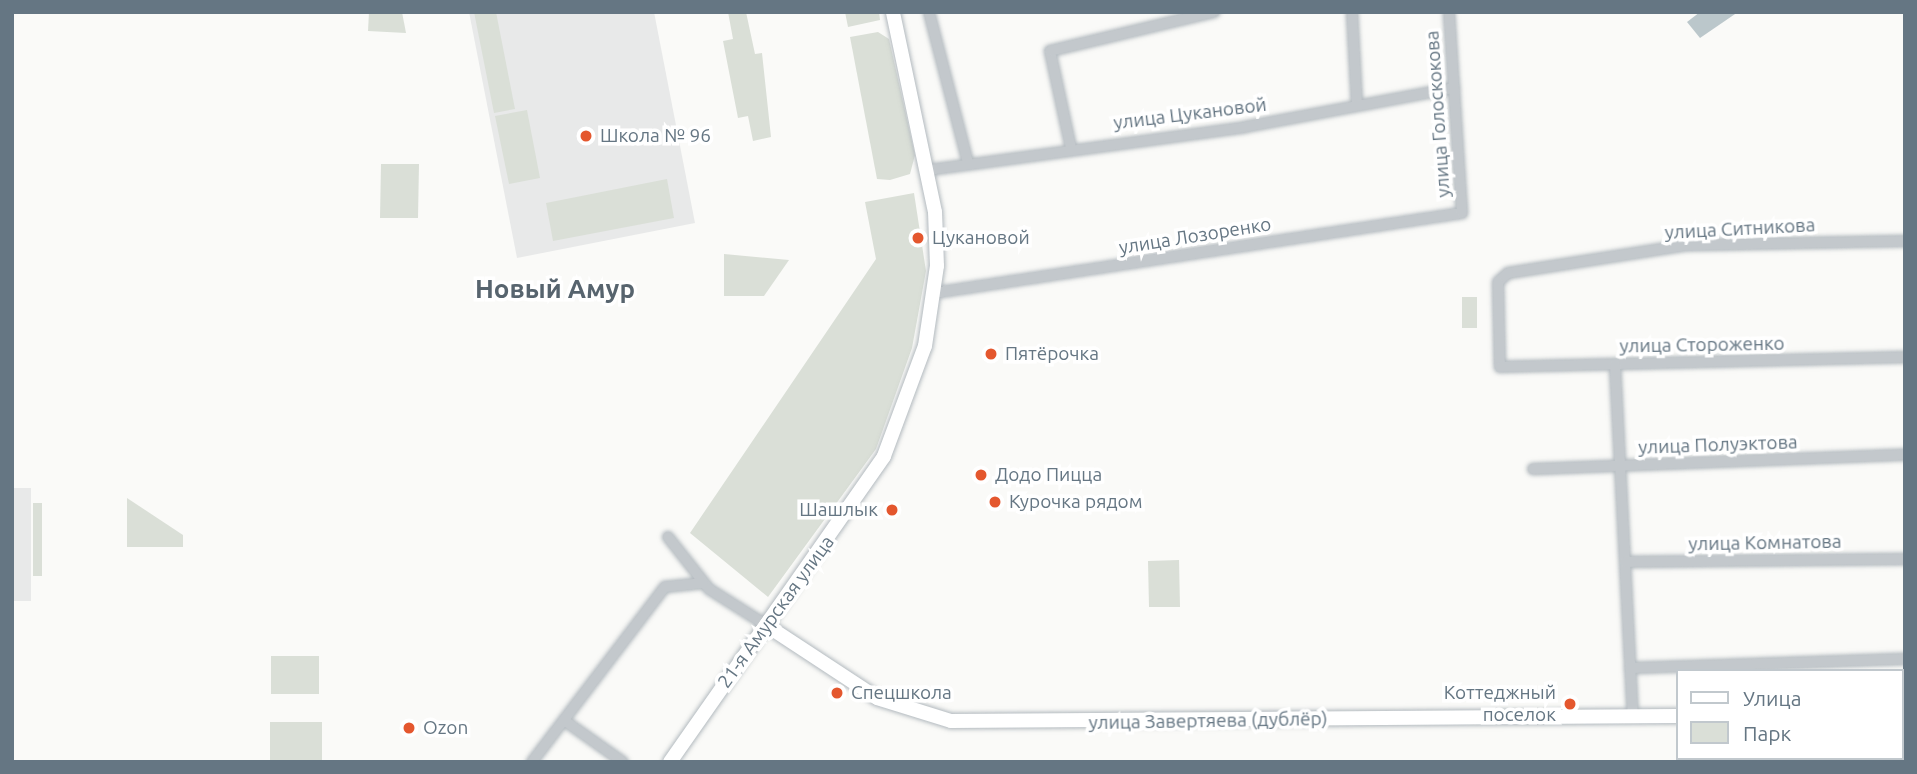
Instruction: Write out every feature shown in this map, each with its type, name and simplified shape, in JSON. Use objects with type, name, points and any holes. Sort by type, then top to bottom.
[{"type":"street","name":"21-я Амурская улица","points":[[670,762],[884,456],[925,346],[934,293],[937,241],[929,170],[893,12]]},
{"type":"street","points":[[929,12],[968,163]]},
{"type":"street","points":[[1072,148],[1050,51],[1214,12]]},
{"type":"street","points":[[1352,12],[1357,103]]},
{"type":"street","name":"улица Голоскокова","points":[[1449,12],[1462,213]]},
{"type":"street","name":"улица Цукановой","points":[[929,170],[1072,148],[1245,127],[1357,103],[1454,88]]},
{"type":"street","name":"улица Лозоренко","points":[[934,293],[1462,213]]},
{"type":"street","name":"улица Ситникова","points":[[1500,367],[1498,282],[1507,274],[1687,245],[1905,241]]},
{"type":"street","name":"улица Стороженко","points":[[1500,367],[1905,357]]},
{"type":"street","points":[[1615,365],[1633,717]]},
{"type":"street","name":"улица Полуэктова","points":[[1533,469],[1905,456]]},
{"type":"street","points":[[668,537],[703,583],[766,625]]},
{"type":"street","name":"улица Комнатова","points":[[1625,562],[1905,559]]},
{"type":"street","points":[[532,762],[665,587],[703,583]]},
{"type":"street","name":"улица Завертяева (дублёр)","points":[[766,625],[877,698],[951,721],[1675,716]]},
{"type":"street","points":[[1630,668],[1905,659]]},
{"type":"street","points":[[565,721],[623,762]]},
{"type":"shaded area","name":"Школа № 96","points":[[469,12],[654,12],[695,223],[517,258]]},
{"type":"shaded area","points":[[1700,12],[1738,12],[1700,38],[1687,22]]},
{"type":"shaded area","points":[[12,488],[31,488],[31,601],[12,601]]},
{"type":"green space","points":[[369,12],[402,12],[406,33],[368,31]]},
{"type":"green space","points":[[474,12],[496,12],[515,109],[494,113]]},
{"type":"green space","points":[[728,12],[746,12],[755,54],[762,53],[771,137],[753,141],[748,116],[738,118],[723,41],[733,39]]},
{"type":"green space","points":[[845,12],[879,12],[880,20],[848,27]]},
{"type":"green space","points":[[878,32],[889,39],[915,155],[910,174],[890,180],[877,179],[850,37]]},
{"type":"green space","points":[[527,110],[540,178],[509,184],[495,116]]},
{"type":"green space","points":[[381,164],[419,164],[418,218],[380,218]]},
{"type":"green space","points":[[667,179],[674,218],[553,241],[546,203]]},
{"type":"green space","points":[[914,193],[926,271],[912,348],[876,449],[768,597],[690,533],[876,259],[865,202]]},
{"type":"green space","points":[[724,254],[789,260],[764,296],[724,296]]},
{"type":"green space","points":[[1462,297],[1477,297],[1477,328],[1462,328]]},
{"type":"green space","points":[[127,498],[183,535],[183,547],[127,547]]},
{"type":"green space","points":[[33,503],[42,503],[42,576],[33,576]]},
{"type":"green space","points":[[1179,560],[1180,607],[1149,607],[1148,561]]},
{"type":"green space","points":[[271,656],[319,656],[319,694],[271,694]]},
{"type":"green space","points":[[270,722],[322,722],[322,762],[270,762]]},
{"type":"place","name":"Школа № 96","points":[[586,136]]},
{"type":"place","name":"Цукановой","points":[[918,238]]},
{"type":"place","name":"Пятёрочка","points":[[991,354]]},
{"type":"place","name":"Додо Пицца","points":[[981,475]]},
{"type":"place","name":"Курочка рядом","points":[[995,502]]},
{"type":"place","name":"Шашлык","points":[[892,510]]},
{"type":"place","name":"Спецшкола","points":[[837,693]]},
{"type":"place","name":"Коттеджный поселок","points":[[1570,704]]},
{"type":"place","name":"Ozon","points":[[409,728]]},
{"type":"district","name":"Новый Амур","points":[[555,289]]}]
